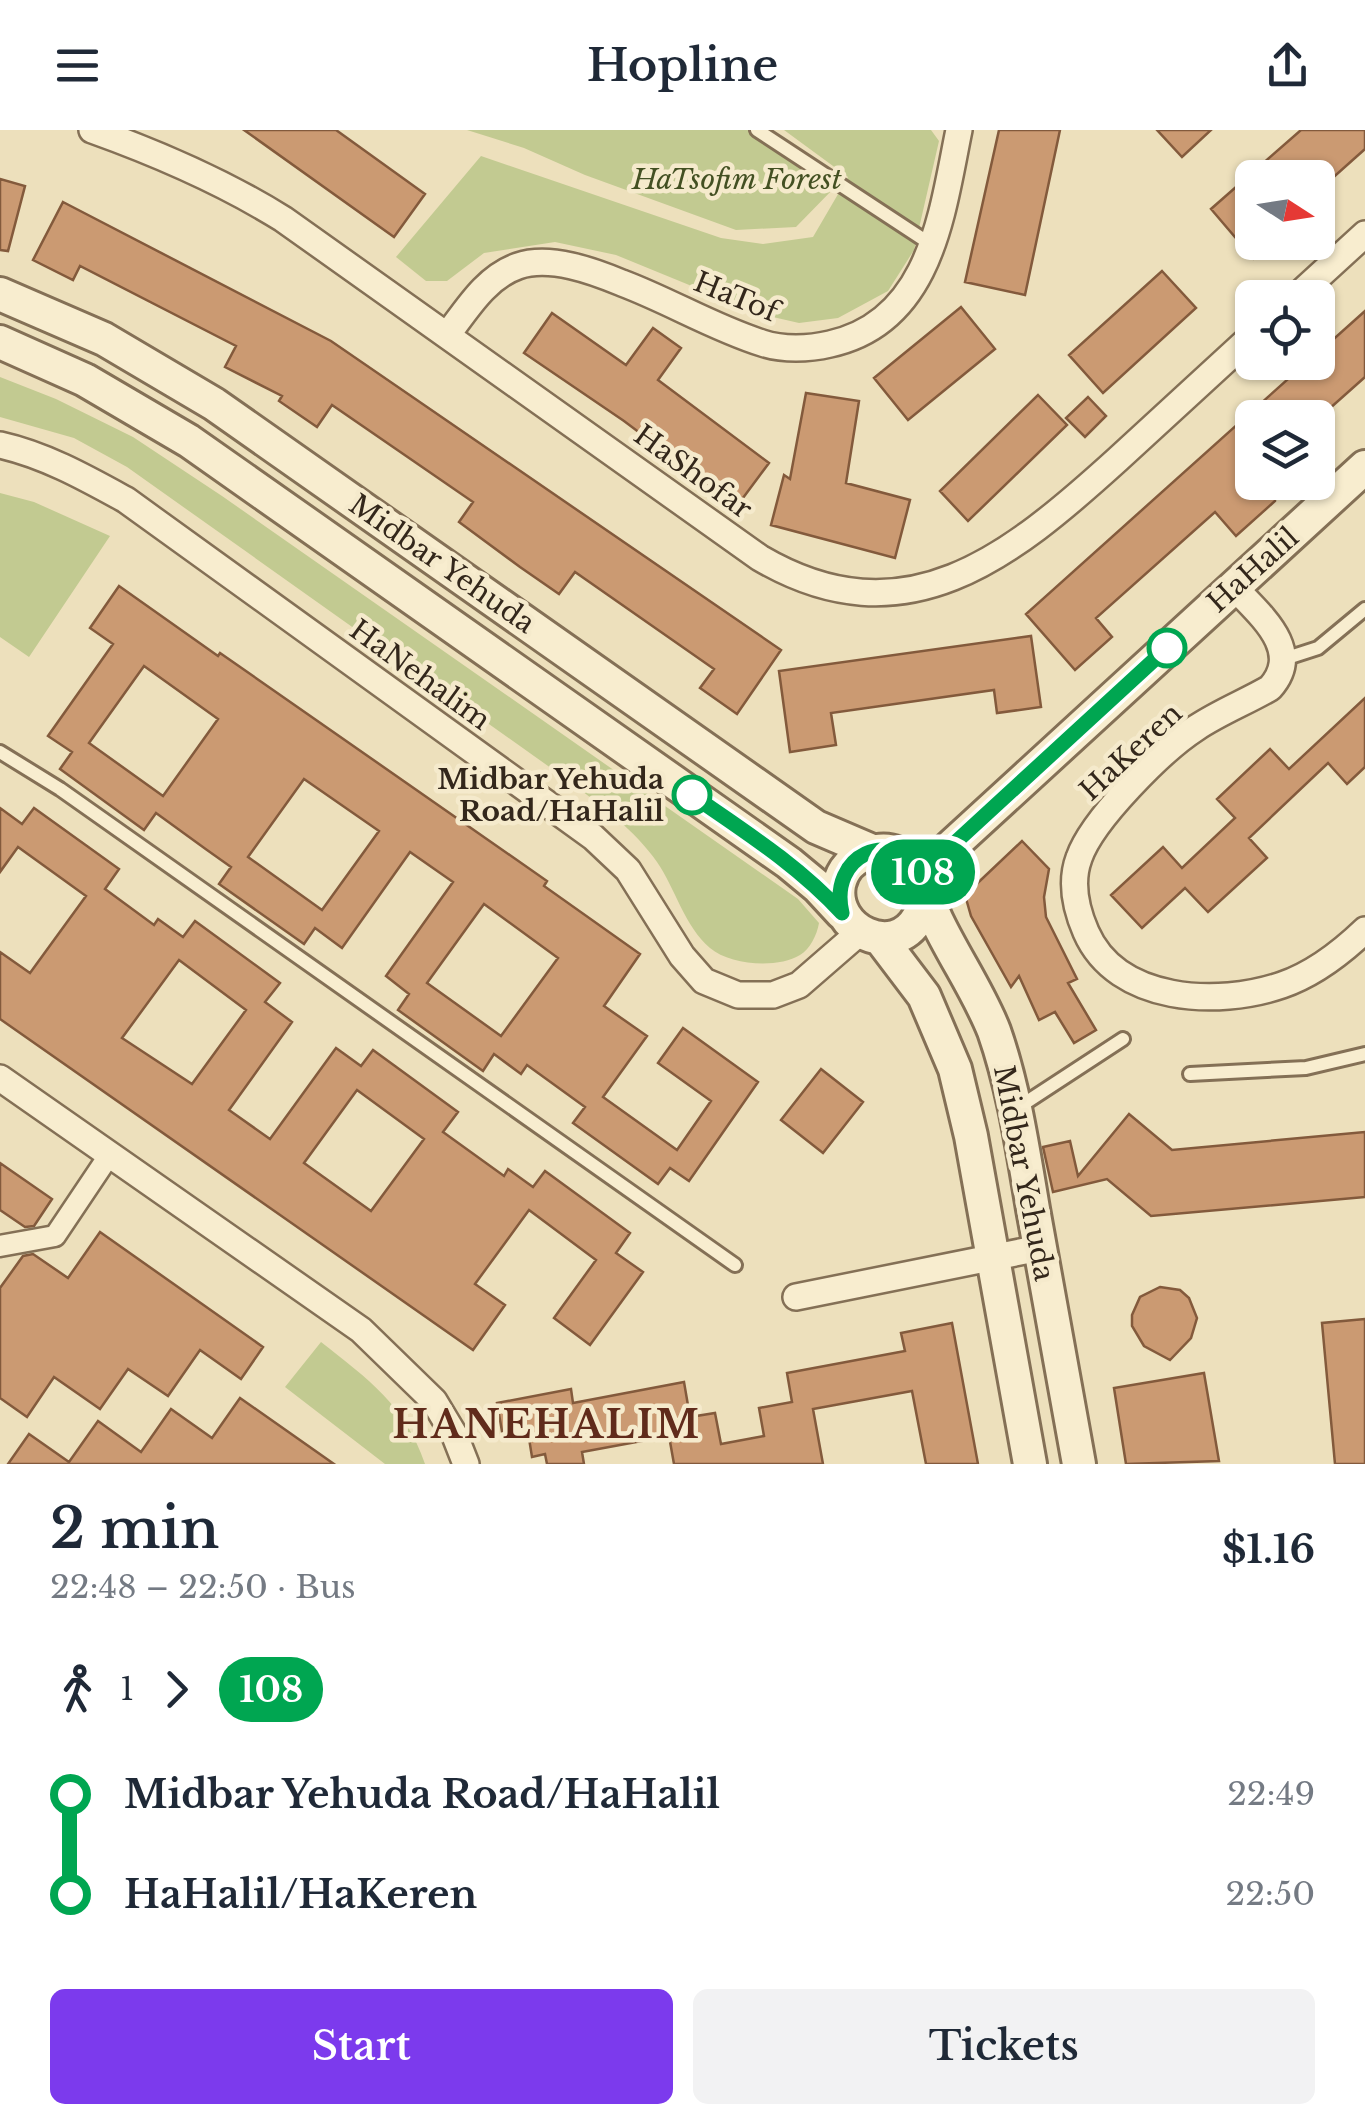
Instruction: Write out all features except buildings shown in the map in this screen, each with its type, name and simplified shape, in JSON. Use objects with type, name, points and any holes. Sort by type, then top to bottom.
[{"type":"street","name":"HaShofar","points":[[92,130],[178,162],[242,193],[335,253],[760,558],[818,586],[894,592],[933,585],[971,572],[1024,538],[1088,486],[1235,352]]},
{"type":"street","name":"HaTof","points":[[448,334],[481,291],[499,277],[519,266],[548,263],[612,278],[766,345],[818,347],[844,341],[871,327],[915,286],[932,245],[959,130]]},
{"type":"street","points":[[1315,280],[1365,234]]},
{"type":"street","name":"Midbar Yehuda","points":[[0,294],[104,339],[214,404],[816,827],[872,852]]},
{"type":"street","name":"Midbar Yehuda","points":[[0,342],[85,380],[189,442],[777,855],[861,928],[924,996],[948,1048],[971,1136],[1030,1464]]},
{"type":"street","name":"HaNehalim","points":[[0,445],[78,474],[126,500],[593,838],[628,870],[682,956],[704,981],[738,994],[773,996],[799,986],[861,928]]},
{"type":"street","name":"HaHalil","points":[[922,885],[1365,467]]},
{"type":"street","points":[[1234,587],[1278,639],[1284,659]]},
{"type":"street","name":"HaKeren","points":[[1284,659],[1278,679],[1270,688],[1194,729],[1105,813],[1079,858],[1074,880],[1081,920],[1092,947],[1126,979],[1172,993],[1202,995],[1250,993],[1283,984],[1333,958],[1365,930]]},
{"type":"street","points":[[872,852],[904,857],[922,885],[919,917],[909,928],[861,928],[838,898],[847,867],[872,852]]},
{"type":"street","name":"Midbar Yehuda","points":[[922,885],[988,1019],[1014,1110],[1079,1464]]},
{"type":"street","points":[[0,1078],[361,1330],[434,1401],[466,1464]]},
{"type":"street","points":[[0,1246],[55,1236],[110,1154]]},
{"type":"street","points":[[796,1297],[1040,1248]]},
{"type":"lane","points":[[757,130],[932,245]]},
{"type":"lane","points":[[1284,659],[1318,648],[1365,608]]},
{"type":"lane","points":[[0,752],[60,789],[735,1265]]},
{"type":"lane","points":[[1014,1110],[1123,1040]]},
{"type":"lane","points":[[1190,1074],[1306,1068],[1365,1054]]},
{"type":"green space","name":"HaTsofim Forest","points":[[467,130],[755,130],[837,185],[796,227],[736,230]]},
{"type":"green space","points":[[784,130],[931,130],[939,141],[914,250],[888,291],[838,318],[799,323],[760,314],[616,255],[555,242],[484,253],[447,281],[426,281],[396,257],[481,156],[721,238],[763,244],[813,237],[848,177]]},
{"type":"green space","points":[[0,377],[133,437],[798,899],[819,923],[810,945],[800,955],[767,963],[729,958],[710,948],[694,929],[657,862],[606,810],[127,467],[74,438],[0,417]]},
{"type":"green space","points":[[0,493],[34,502],[110,536],[29,657],[0,637]]},
{"type":"green space","points":[[321,1342],[396,1409],[425,1464],[385,1464],[285,1387]]},
{"type":"bus line","name":"108","points":[[692,795],[788,863],[842,913],[838,898],[840,881],[858,857],[890,852],[904,857],[920,875],[1167,648]]},
{"type":"place","name":"Midbar Yehuda Road/HaHalil","points":[[692,795]]},
{"type":"district","name":"HANEHALIM","points":[[547,1424]]}]
